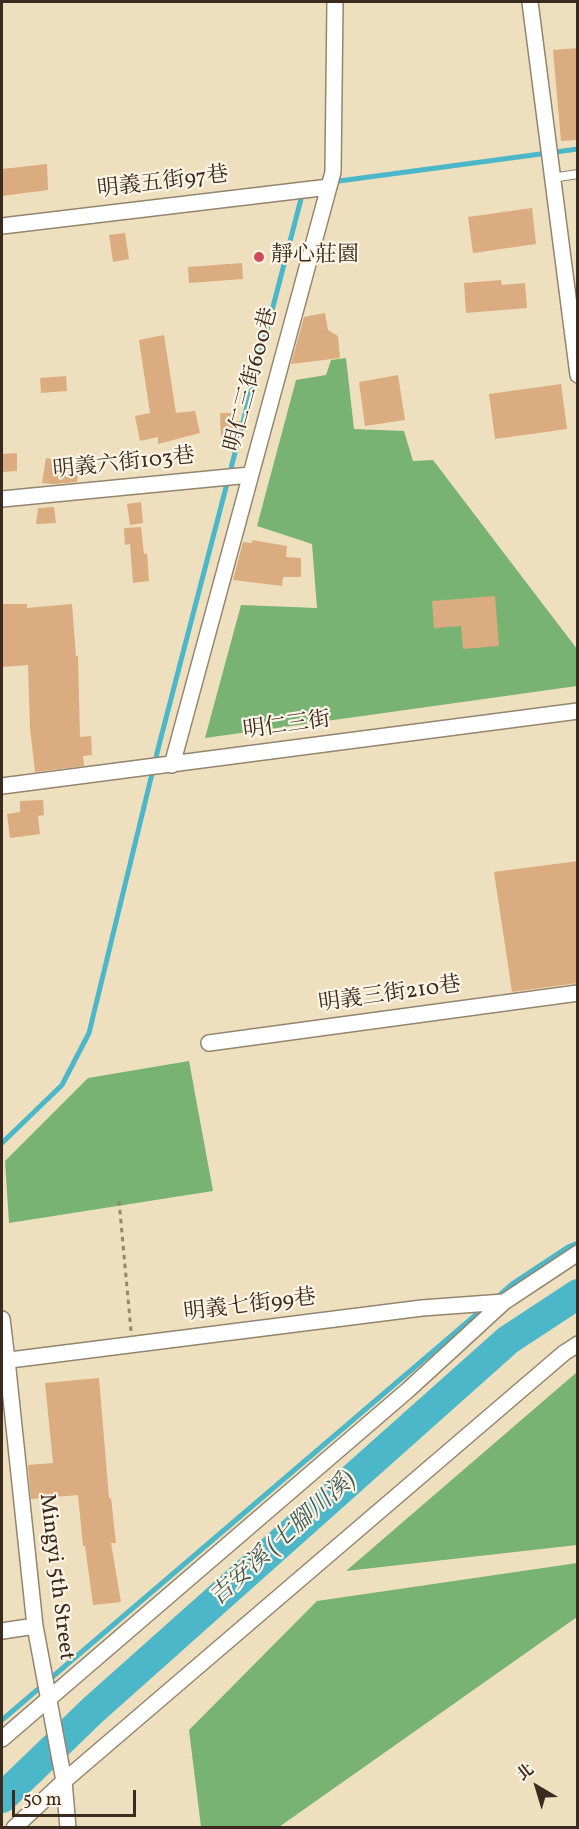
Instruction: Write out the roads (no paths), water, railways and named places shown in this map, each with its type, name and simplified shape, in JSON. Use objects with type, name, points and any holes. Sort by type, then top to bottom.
[{"type":"street","name":"明仁三街600巷","points":[[160,766],[250,475],[333,172],[335,2]]},
{"type":"street","points":[[530,2],[578,375]]},
{"type":"street","name":"明義五街97巷","points":[[2,226],[329,187]]},
{"type":"street","name":"明義六街103巷","points":[[2,499],[250,475]]},
{"type":"street","name":"明仁三街","points":[[2,786],[578,711]]},
{"type":"street","name":"明義三街210巷","points":[[209,1043],[578,993]]},
{"type":"street","points":[[2,1739],[408,1390],[504,1302],[578,1253]]},
{"type":"street","name":"明義七街99巷","points":[[4,1361],[422,1308],[504,1302]]},
{"type":"street","name":"Mingyi 5th Street","points":[[2,1319],[4,1361],[35,1626],[63,1781],[68,1827]]},
{"type":"street","points":[[14,1827],[63,1781],[546,1368],[578,1344]]},
{"type":"street","points":[[2,1631],[35,1626]]},
{"type":"lane","points":[[552,178],[578,174]]},
{"type":"waterway","points":[[339,181],[578,149]]},
{"type":"waterway","points":[[2,1143],[62,1085],[89,1033],[159,745],[301,199]]},
{"type":"waterway","points":[[495,1299],[512,1284],[568,1247],[578,1243]]},
{"type":"waterway","name":"吉安溪 (七腳川溪)","points":[[2,1798],[93,1710],[508,1340],[578,1294]]},
{"type":"waterway","points":[[2,1720],[485,1307]]},
{"type":"place","name":"靜心莊園","points":[[259,257]]}]
